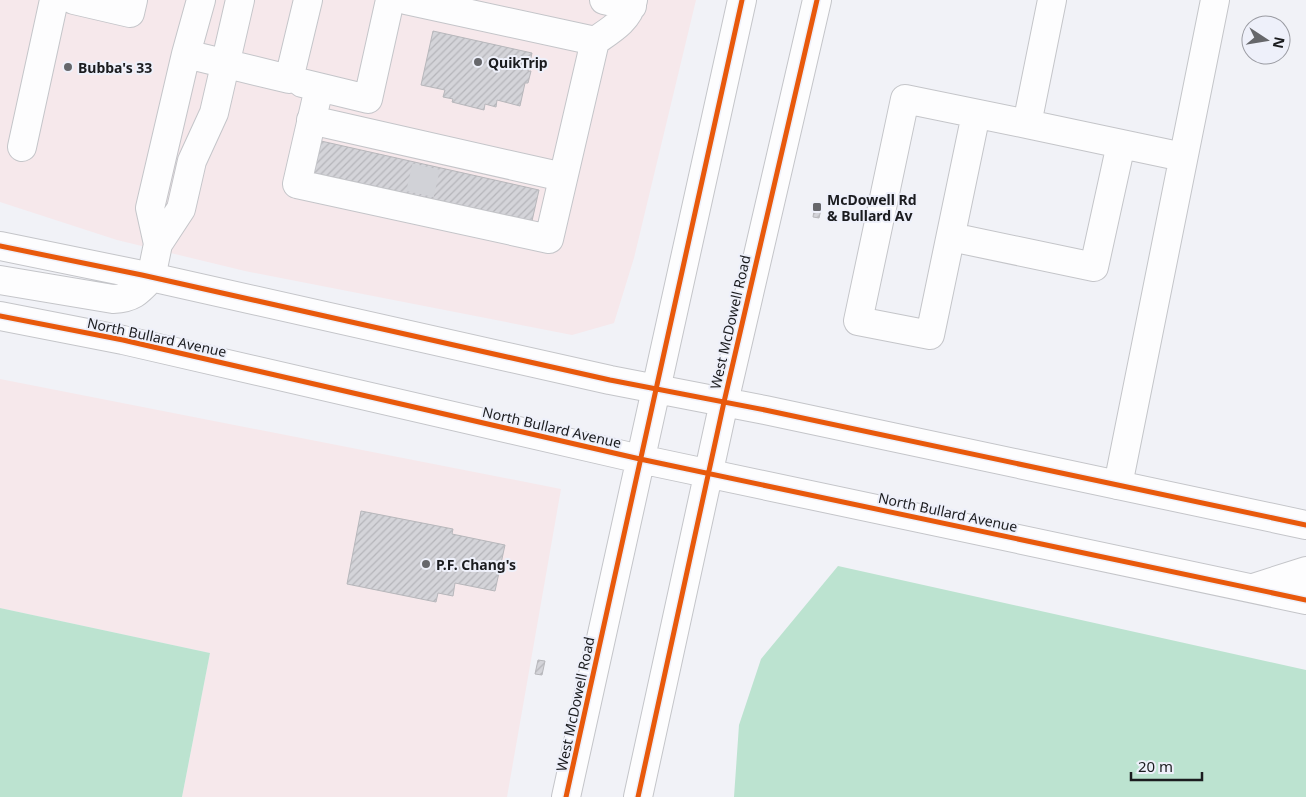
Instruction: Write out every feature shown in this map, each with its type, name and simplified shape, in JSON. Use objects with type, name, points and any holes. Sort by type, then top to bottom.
[{"type":"main road","points":[[22,147],[54,0]]},
{"type":"main road","points":[[74,0],[130,12],[133,0]]},
{"type":"main road","points":[[158,244],[150,208],[186,54],[201,0]]},
{"type":"main road","points":[[0,280],[113,299],[136,294],[151,278],[158,244],[181,210],[192,161],[214,113],[240,0]]},
{"type":"main road","points":[[289,79],[308,0]]},
{"type":"main road","points":[[186,54],[368,99],[390,0]]},
{"type":"main road","points":[[406,0],[595,41]]},
{"type":"main road","points":[[319,88],[297,184],[418,202],[549,239],[595,41],[620,24],[632,3],[604,0]]},
{"type":"main road","name":"West McDowell Road","points":[[566,797],[742,0]]},
{"type":"main road","name":"West McDowell Road","points":[[638,797],[708,473],[816,0]]},
{"type":"main road","points":[[1027,124],[1052,0]]},
{"type":"main road","points":[[1118,485],[1215,0]]},
{"type":"main road","points":[[976,114],[930,335],[858,321],[905,99],[1027,124],[1183,158]]},
{"type":"main road","points":[[311,120],[429,155],[563,177]]},
{"type":"main road","points":[[951,237],[1094,267],[1121,144]]},
{"type":"main road","points":[[0,246],[655,389],[1306,525]]},
{"type":"main road","name":"North Bullard Avenue","points":[[0,316],[123,340],[708,473],[1306,600]]},
{"type":"main road","points":[[1251,588],[1306,571]]},
{"type":"shaded area","points":[[0,0],[696,0],[634,258],[614,323],[572,335],[245,271],[117,240],[0,202]]},
{"type":"shaded area","points":[[0,379],[561,489],[507,797],[182,797],[210,653],[0,608]]},
{"type":"green space","points":[[838,566],[1306,670],[1306,797],[734,797],[739,725],[761,659]]},
{"type":"green space","points":[[0,608],[210,653],[182,797],[0,797]]},
{"type":"building","name":"QuikTrip","points":[[433,31],[532,53],[528,71],[531,71],[528,83],[525,83],[520,106],[497,100],[496,107],[485,104],[484,110],[452,102],[453,99],[443,97],[445,90],[421,85]]},
{"type":"building","points":[[321,141],[539,190],[532,221],[314,173]]},
{"type":"building","points":[[815,204],[822,205],[819,218],[813,217]]},
{"type":"building","name":"P.F. Chang's","points":[[361,511],[453,529],[452,534],[505,545],[495,591],[455,583],[453,596],[438,593],[436,602],[347,584]]},
{"type":"building","points":[[538,660],[545,661],[542,675],[535,674]]},
{"type":"tunnel","points":[[420,194],[427,163]]},
{"type":"cycle path","points":[[566,797],[742,0]]},
{"type":"cycle path","points":[[638,797],[724,402],[817,0]]},
{"type":"cycle path","points":[[0,246],[142,275],[610,380],[765,410],[1306,525]]},
{"type":"cycle path","points":[[0,316],[123,340],[640,459],[1306,600]]},
{"type":"place","name":"QuikTrip","points":[[478,62]]},
{"type":"place","name":"Bubba's 33","points":[[68,67]]},
{"type":"place","name":"McDowell Rd & Bullard Av","points":[[817,207]]},
{"type":"place","name":"P.F. Chang's","points":[[426,564]]}]
